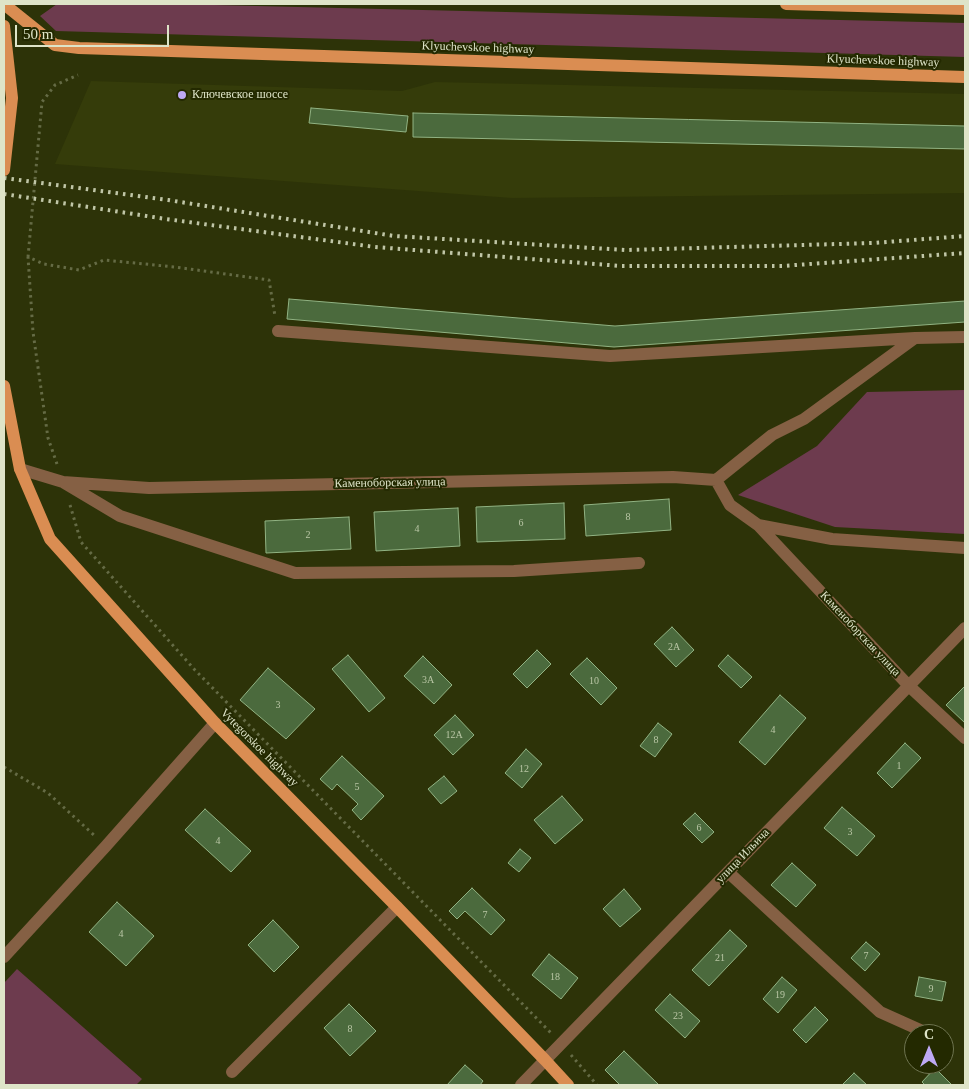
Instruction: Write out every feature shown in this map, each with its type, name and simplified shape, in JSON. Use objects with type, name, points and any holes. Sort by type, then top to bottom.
[{"type":"main road","name":"Klyuchevskoe highway","points":[[4,4],[55,45],[79,48],[965,77]]},
{"type":"main road","points":[[786,4],[965,9]]},
{"type":"main road","points":[[4,26],[12,98],[4,170]]},
{"type":"main road","name":"Vytegorskoe highway","points":[[4,386],[20,468],[50,538],[215,723],[397,906],[568,1085]]},
{"type":"street","points":[[278,331],[610,356],[915,338],[965,337]]},
{"type":"street","points":[[716,480],[772,435],[804,420],[915,338]]},
{"type":"street","points":[[20,468],[64,482],[120,516],[295,574],[514,571],[639,563]]},
{"type":"street","name":"Каменоборская улица","points":[[64,482],[149,488],[663,478],[716,480],[730,504],[758,526],[909,686],[965,738]]},
{"type":"street","points":[[758,526],[832,539],[965,548]]},
{"type":"street","name":"улица Ильича","points":[[521,1085],[965,628]]},
{"type":"street","points":[[4,957],[215,723]]},
{"type":"street","points":[[728,872],[880,1012],[907,1024]]},
{"type":"street","points":[[232,1072],[397,906]]},
{"type":"path","points":[[78,76],[55,85],[42,102],[28,257],[33,332],[48,438],[64,482],[81,542],[194,669],[561,1043],[597,1085]]},
{"type":"path","points":[[28,257],[44,264],[79,270],[104,260],[175,267],[269,280],[278,331]]},
{"type":"path","points":[[4,767],[48,793],[106,846]]},
{"type":"shaded area","points":[[57,4],[173,4],[965,23],[965,57],[56,31],[40,16]]},
{"type":"shaded area","points":[[91,81],[402,91],[435,82],[965,94],[965,193],[512,198],[55,164]]},
{"type":"shaded area","points":[[965,390],[965,534],[835,527],[738,495],[817,446],[867,392]]},
{"type":"shaded area","points":[[17,969],[142,1079],[136,1085],[4,1085],[4,983]]},
{"type":"building","points":[[311,108],[408,116],[406,132],[309,123]]},
{"type":"building","points":[[413,113],[965,126],[965,149],[413,137]]},
{"type":"building","points":[[289,299],[615,326],[965,301],[965,322],[614,347],[287,319]]},
{"type":"building","points":[[669,499],[671,530],[586,536],[584,505]]},
{"type":"building","points":[[564,503],[565,539],[477,542],[476,507]]},
{"type":"building","points":[[458,508],[460,546],[376,551],[374,512]]},
{"type":"building","points":[[349,517],[351,549],[266,553],[265,521]]},
{"type":"building","points":[[672,627],[694,650],[676,667],[654,644]]},
{"type":"building","points":[[537,650],[551,664],[527,688],[513,674]]},
{"type":"building","points":[[348,655],[385,698],[369,712],[332,669]]},
{"type":"building","points":[[728,655],[752,677],[741,688],[718,666]]},
{"type":"building","points":[[423,656],[452,685],[434,704],[404,676]]},
{"type":"building","points":[[587,658],[617,688],[601,705],[570,674]]},
{"type":"building","points":[[268,668],[315,709],[286,739],[240,700]]},
{"type":"building","points":[[965,686],[965,723],[946,705]]},
{"type":"building","points":[[780,695],[806,718],[765,765],[739,742]]},
{"type":"building","points":[[455,715],[474,735],[453,755],[434,735]]},
{"type":"building","points":[[658,723],[672,734],[655,757],[640,746]]},
{"type":"building","points":[[905,743],[921,758],[892,788],[877,773]]},
{"type":"building","points":[[526,749],[542,764],[522,788],[505,773]]},
{"type":"building","points":[[342,756],[384,796],[361,820],[352,810],[358,804],[337,784],[332,790],[320,779]]},
{"type":"building","points":[[444,776],[457,791],[441,804],[428,789]]},
{"type":"building","points":[[562,796],[583,820],[555,844],[534,820]]},
{"type":"building","points":[[842,807],[875,836],[857,856],[824,828]]},
{"type":"building","points":[[205,809],[251,851],[231,872],[185,830]]},
{"type":"building","points":[[695,813],[714,832],[702,843],[683,824]]},
{"type":"building","points":[[520,849],[531,858],[519,872],[508,863]]},
{"type":"building","points":[[792,863],[816,885],[796,907],[771,885]]},
{"type":"building","points":[[472,888],[505,920],[491,935],[465,911],[457,919],[449,911]]},
{"type":"building","points":[[624,889],[641,909],[620,927],[603,909]]},
{"type":"building","points":[[117,902],[154,936],[126,966],[89,932]]},
{"type":"building","points":[[273,920],[299,947],[274,972],[248,945]]},
{"type":"building","points":[[730,930],[747,946],[709,986],[692,970]]},
{"type":"building","points":[[866,942],[880,954],[865,971],[851,958]]},
{"type":"building","points":[[549,954],[578,978],[561,999],[532,975]]},
{"type":"building","points":[[782,977],[797,990],[778,1013],[763,999]]},
{"type":"building","points":[[919,977],[946,982],[942,1001],[915,996]]},
{"type":"building","points":[[670,994],[700,1021],[685,1038],[655,1010]]},
{"type":"building","points":[[349,1004],[376,1031],[350,1056],[324,1028]]},
{"type":"building","points":[[815,1007],[828,1020],[806,1043],[793,1030]]},
{"type":"building","points":[[624,1051],[659,1085],[620,1085],[605,1070]]},
{"type":"building","points":[[465,1065],[483,1081],[480,1085],[447,1085]]},
{"type":"building","points":[[854,1073],[867,1085],[842,1085]]},
{"type":"building","points":[[929,1074],[941,1074],[951,1084],[925,1085],[922,1082]]},
{"type":"railway","points":[[4,178],[168,200],[394,236],[626,250],[873,243],[965,236]]},
{"type":"railway","points":[[4,194],[166,219],[375,247],[621,266],[782,266],[965,253]]},
{"type":"place","name":"Ключевское шоссе","points":[[182,95]]}]
